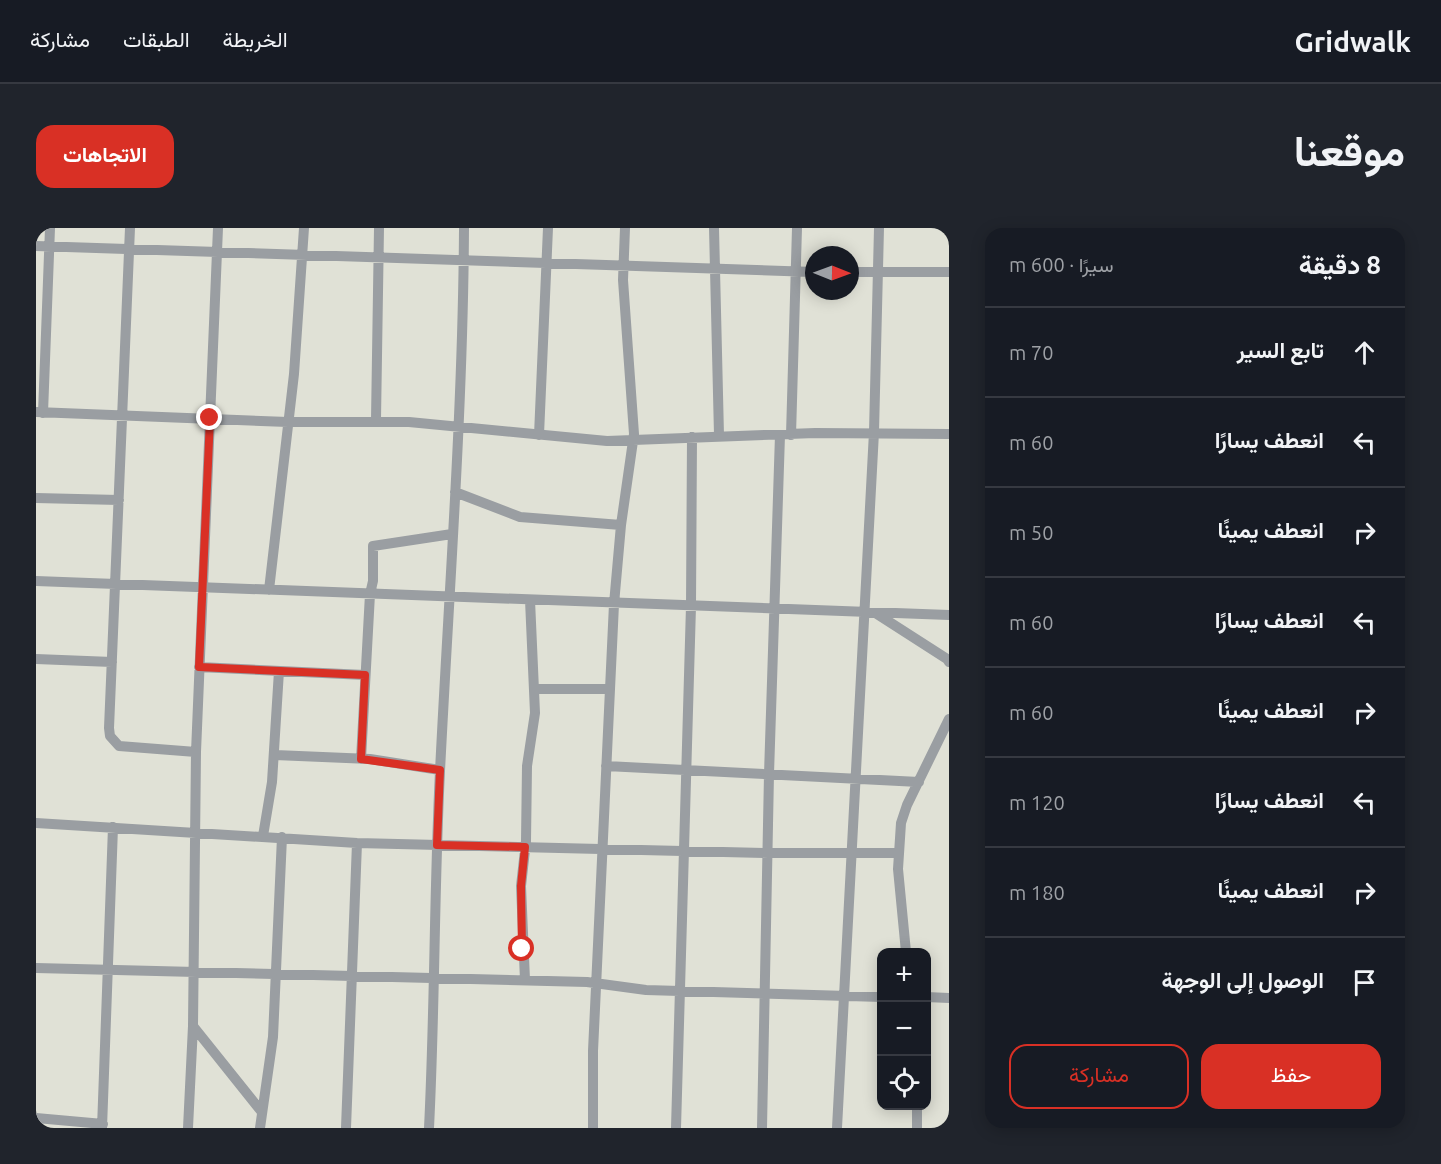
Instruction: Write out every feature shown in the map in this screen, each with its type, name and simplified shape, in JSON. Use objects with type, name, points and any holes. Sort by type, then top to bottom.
[{"type":"street","points":[[50,228],[39,412],[288,422],[376,420],[634,441],[718,435],[874,432],[949,434]]},
{"type":"street","points":[[130,228],[109,728],[114,742],[128,748],[196,752]]},
{"type":"street","points":[[188,1128],[193,1026],[196,752],[218,228]]},
{"type":"street","points":[[269,590],[288,422],[304,228]]},
{"type":"street","points":[[376,420],[379,228]]},
{"type":"street","points":[[429,1128],[436,978],[437,845],[458,426],[464,228]]},
{"type":"street","points":[[539,435],[548,228]]},
{"type":"street","points":[[593,1128],[593,1051],[614,604],[621,525],[634,441],[622,267],[625,228]]},
{"type":"street","points":[[714,228],[718,435]]},
{"type":"street","points":[[762,1128],[769,774],[797,228]]},
{"type":"street","points":[[837,1128],[874,432],[879,228]]},
{"type":"street","points":[[36,246],[805,272]]},
{"type":"street","points":[[859,272],[949,272]]},
{"type":"street","points":[[675,1128],[691,606],[692,437]]},
{"type":"street","points":[[454,492],[520,517],[621,525]]},
{"type":"street","points":[[36,498],[119,500]]},
{"type":"street","points":[[361,759],[370,594],[373,581],[373,545],[452,534]]},
{"type":"street","points":[[36,581],[949,615]]},
{"type":"street","points":[[525,980],[521,902],[526,783],[535,713],[530,600]]},
{"type":"street","points":[[876,614],[949,662]]},
{"type":"street","points":[[36,659],[112,662]]},
{"type":"street","points":[[199,667],[365,675]]},
{"type":"street","points":[[264,836],[274,754],[279,671]]},
{"type":"street","points":[[534,689],[610,688]]},
{"type":"street","points":[[906,948],[898,853],[903,814],[949,719]]},
{"type":"street","points":[[274,754],[361,759],[440,770]]},
{"type":"street","points":[[606,766],[919,782]]},
{"type":"street","points":[[36,824],[194,831],[357,843],[768,853],[898,853]]},
{"type":"street","points":[[36,1119],[102,1126],[112,827]]},
{"type":"street","points":[[260,1128],[272,1046],[282,837]]},
{"type":"street","points":[[346,1128],[357,843]]},
{"type":"street","points":[[36,968],[597,982],[632,988],[877,997]]},
{"type":"street","points":[[931,997],[949,998]]},
{"type":"street","points":[[193,1026],[261,1111]]},
{"type":"street","points":[[917,1110],[917,1128]]},
{"type":"route","points":[[210,418],[199,667],[365,675],[361,759],[440,770],[437,845],[525,847],[521,886],[522,949]]}]
